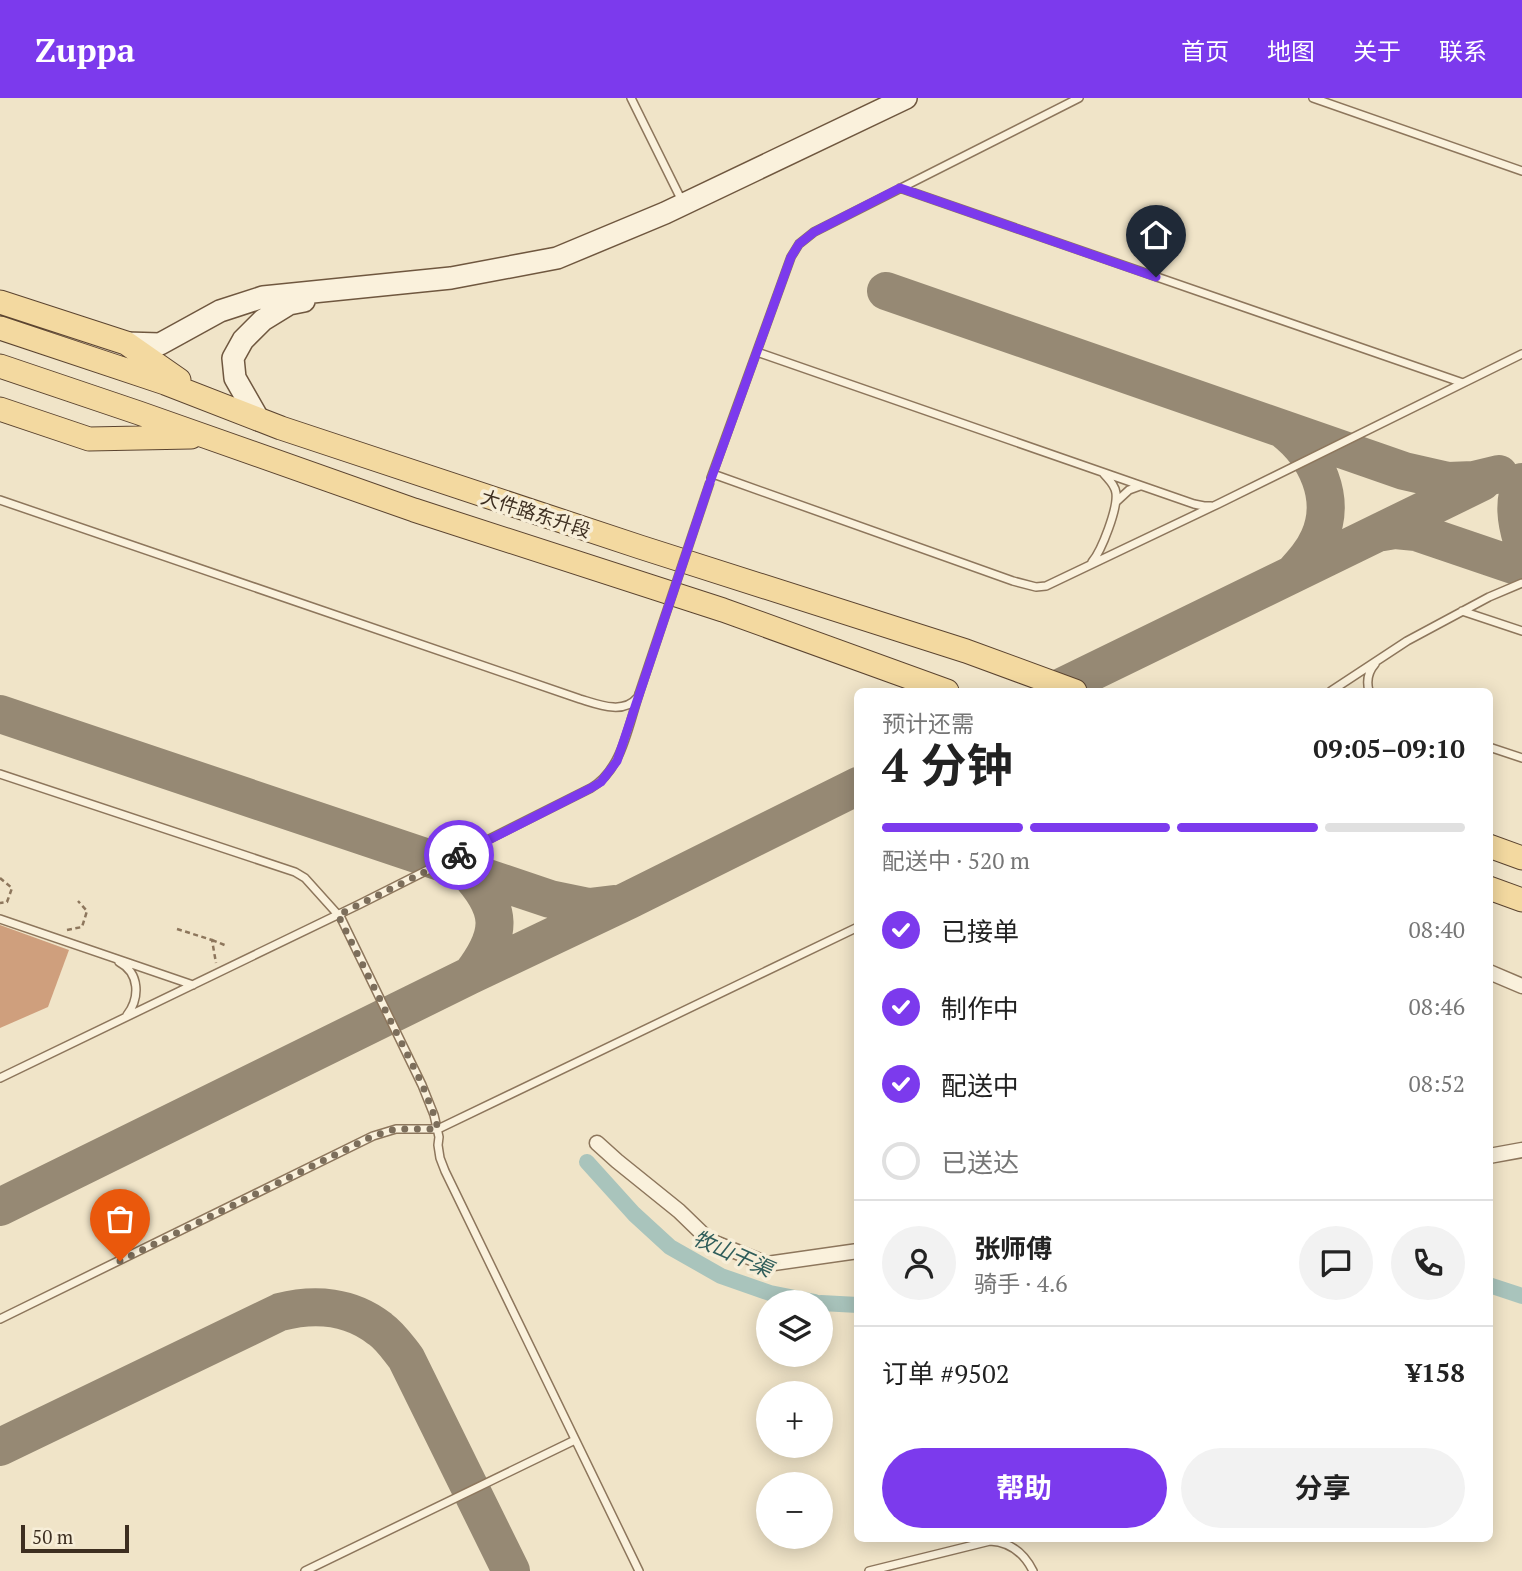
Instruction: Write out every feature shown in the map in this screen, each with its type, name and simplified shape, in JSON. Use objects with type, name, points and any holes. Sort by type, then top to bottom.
[{"type":"main road","points":[[0,302],[126,343],[207,400]]},
{"type":"main road","name":"大件路东升段","points":[[0,328],[165,383],[259,420],[615,539],[966,651],[1066,688]]},
{"type":"main road","name":"大件路东升段","points":[[0,366],[414,510],[723,610],[939,688]]},
{"type":"main road","points":[[0,409],[89,439],[206,437]]},
{"type":"main road","points":[[1493,847],[1522,858]]},
{"type":"main road","points":[[1493,889],[1522,900]]},
{"type":"street","points":[[126,343],[160,344],[219,311],[263,297],[451,278],[557,258],[683,205],[906,98]]},
{"type":"street","points":[[259,420],[235,377],[233,358],[243,340],[263,320],[289,304],[364,287]]},
{"type":"street","points":[[1493,974],[1522,986]]},
{"type":"street","points":[[597,1143],[679,1211],[709,1241],[767,1264],[854,1252]]},
{"type":"street","points":[[1493,1155],[1522,1150]]},
{"type":"lane","points":[[631,98],[683,205]]},
{"type":"lane","points":[[0,1078],[338,915],[601,782],[617,761],[710,482],[791,257],[799,244],[814,232],[1079,98]]},
{"type":"lane","points":[[1314,98],[1522,171]]},
{"type":"lane","points":[[900,188],[1464,383]]},
{"type":"lane","points":[[757,352],[1194,504],[1219,504]]},
{"type":"lane","points":[[713,474],[1013,581],[1037,587],[1046,586],[1522,354]]},
{"type":"lane","points":[[1090,565],[1103,545],[1115,503],[1116,491],[1103,473]]},
{"type":"lane","points":[[1115,503],[1122,495],[1140,486]]},
{"type":"lane","points":[[0,500],[589,702],[620,707],[634,702],[639,694]]},
{"type":"lane","points":[[1336,688],[1407,641],[1489,597],[1522,583]]},
{"type":"lane","points":[[1462,611],[1522,632]]},
{"type":"lane","points":[[1368,688],[1368,676],[1378,660]]},
{"type":"lane","points":[[1493,748],[1522,758]]},
{"type":"lane","points":[[0,774],[295,872],[305,878],[338,915],[422,1084],[438,1129],[440,1157],[445,1171],[639,1571]]},
{"type":"lane","points":[[0,919],[193,985]]},
{"type":"lane","points":[[0,1319],[373,1136],[396,1129],[438,1129],[854,929]]},
{"type":"lane","points":[[110,956],[125,965],[133,975],[137,988],[136,999],[124,1018]]},
{"type":"lane","points":[[305,1571],[575,1440]]},
{"type":"lane","points":[[869,1571],[986,1542]]},
{"type":"lane","points":[[995,1542],[1016,1549],[1026,1558],[1033,1571]]},
{"type":"path","points":[[0,878],[12,888],[6,902],[0,903]]},
{"type":"path","points":[[47,935],[82,927],[87,912],[78,901]]},
{"type":"path","points":[[177,929],[227,946]]},
{"type":"path","points":[[212,940],[218,973]]},
{"type":"building","points":[[0,925],[69,950],[48,1007],[0,1028]]},
{"type":"waterway","name":"牧山干渠","points":[[587,1162],[634,1214],[670,1247],[721,1276],[761,1290]]},
{"type":"waterway","name":"牧山干渠","points":[[1493,1286],[1522,1296]]},
{"type":"waterway","name":"牧山干渠","points":[[833,1304],[854,1305]]},
{"type":"taxiway","points":[[886,291],[1404,471],[1448,481],[1474,480],[1499,474]]},
{"type":"taxiway","points":[[1284,430],[1314,465],[1320,478],[1326,508],[1317,543],[1293,574]]},
{"type":"taxiway","points":[[1059,688],[1482,482]]},
{"type":"taxiway","points":[[1522,482],[1516,511],[1522,541]]},
{"type":"taxiway","points":[[1383,532],[1416,532],[1522,568]]},
{"type":"taxiway","points":[[0,714],[550,899],[589,907],[614,904]]},
{"type":"taxiway","points":[[0,1207],[854,788]]},
{"type":"taxiway","points":[[467,871],[487,898],[495,922],[489,947],[471,975]]},
{"type":"taxiway","points":[[0,1447],[280,1312],[319,1307],[345,1311],[380,1329],[406,1358],[511,1571]]},
{"type":"way so far","points":[[120,1261],[373,1136],[396,1129],[438,1129],[422,1084],[338,915],[459,855]]},
{"type":"route","points":[[459,855],[591,788],[601,782],[617,761],[713,474],[791,257],[799,244],[814,232],[900,188],[1156,277]]}]
